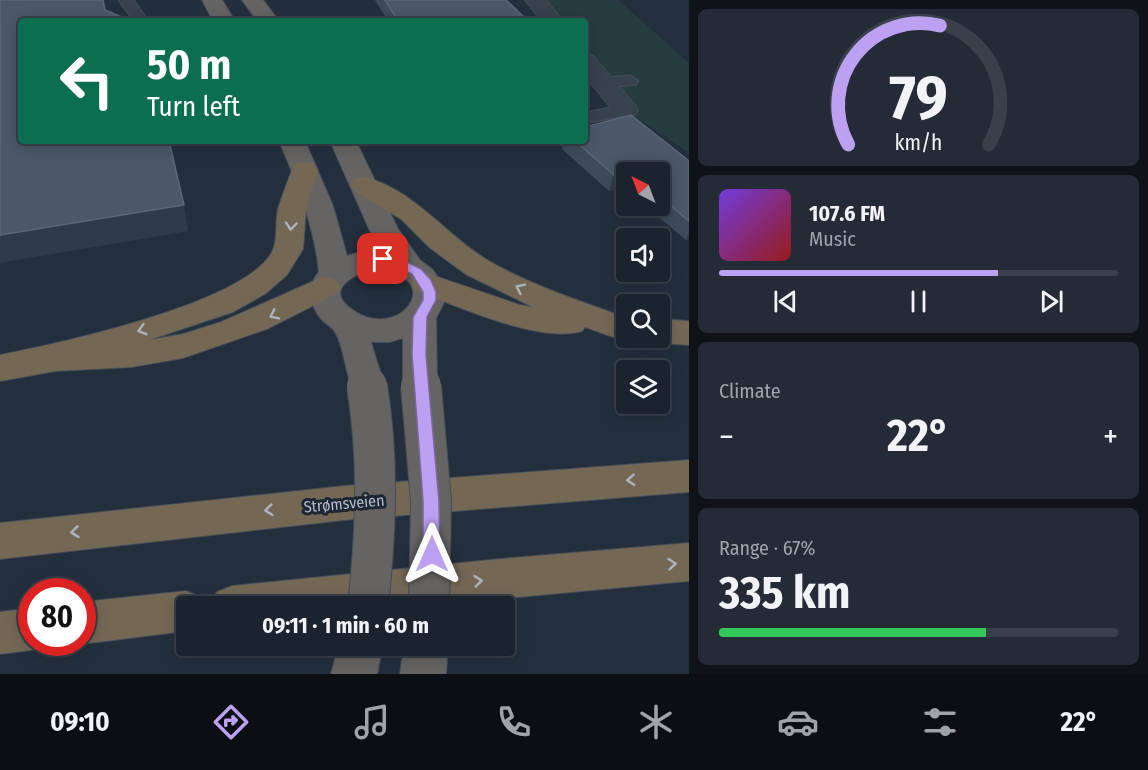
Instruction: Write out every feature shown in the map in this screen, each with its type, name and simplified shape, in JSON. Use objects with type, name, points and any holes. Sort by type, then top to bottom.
[{"type":"highway","points":[[212,0],[222,18]]},
{"type":"highway","points":[[252,0],[266,18]]},
{"type":"highway","points":[[293,144],[325,220],[333,255],[324,298],[328,309],[350,326],[368,331],[388,331],[406,326],[420,317],[430,300],[417,275],[384,231],[344,144]]},
{"type":"highway","points":[[46,360],[183,318],[222,304],[254,287],[276,268],[288,249],[292,210],[305,170]]},
{"type":"highway","points":[[364,185],[411,213],[440,241],[478,268],[561,307],[616,325]]},
{"type":"highway","points":[[0,368],[46,360],[134,355],[230,333],[260,321],[329,280],[343,267],[369,260],[396,262],[417,275],[517,316],[557,323],[616,326]]},
{"type":"highway","points":[[420,317],[420,378],[431,501],[429,596]]},
{"type":"highway","points":[[350,326],[366,381],[374,423],[376,456],[374,557],[369,596]]},
{"type":"highway","points":[[670,332],[689,333]]},
{"type":"highway","name":"Strømsveien","points":[[0,541],[277,509],[689,476]]},
{"type":"highway","points":[[328,596],[689,562]]},
{"type":"highway","points":[[96,622],[176,612]]},
{"type":"highway","points":[[0,633],[18,631]]},
{"type":"highway","points":[[354,674],[358,656]]},
{"type":"highway","points":[[423,674],[425,656]]},
{"type":"street","points":[[535,0],[550,18]]},
{"type":"street","points":[[588,65],[626,111]]},
{"type":"lane","points":[[126,0],[139,18]]},
{"type":"lane","points":[[603,83],[630,81]]},
{"type":"lane","points":[[588,117],[626,111]]},
{"type":"green space","points":[[530,0],[618,0],[689,63],[689,153],[626,110],[588,63],[588,18],[547,18]]},
{"type":"building","points":[[0,0],[103,0],[105,10],[124,18],[18,18],[18,144],[170,144],[184,205],[0,235]]},
{"type":"building","points":[[385,0],[506,0],[525,18],[396,18]]},
{"type":"building","points":[[631,115],[689,161],[689,221],[670,205],[670,162],[616,162],[616,174],[614,175],[578,144],[588,144],[588,126]]},
{"type":"route","points":[[383,259],[409,267],[416,272],[426,283],[429,292],[430,300],[420,317],[419,355],[431,501],[432,554]]}]
